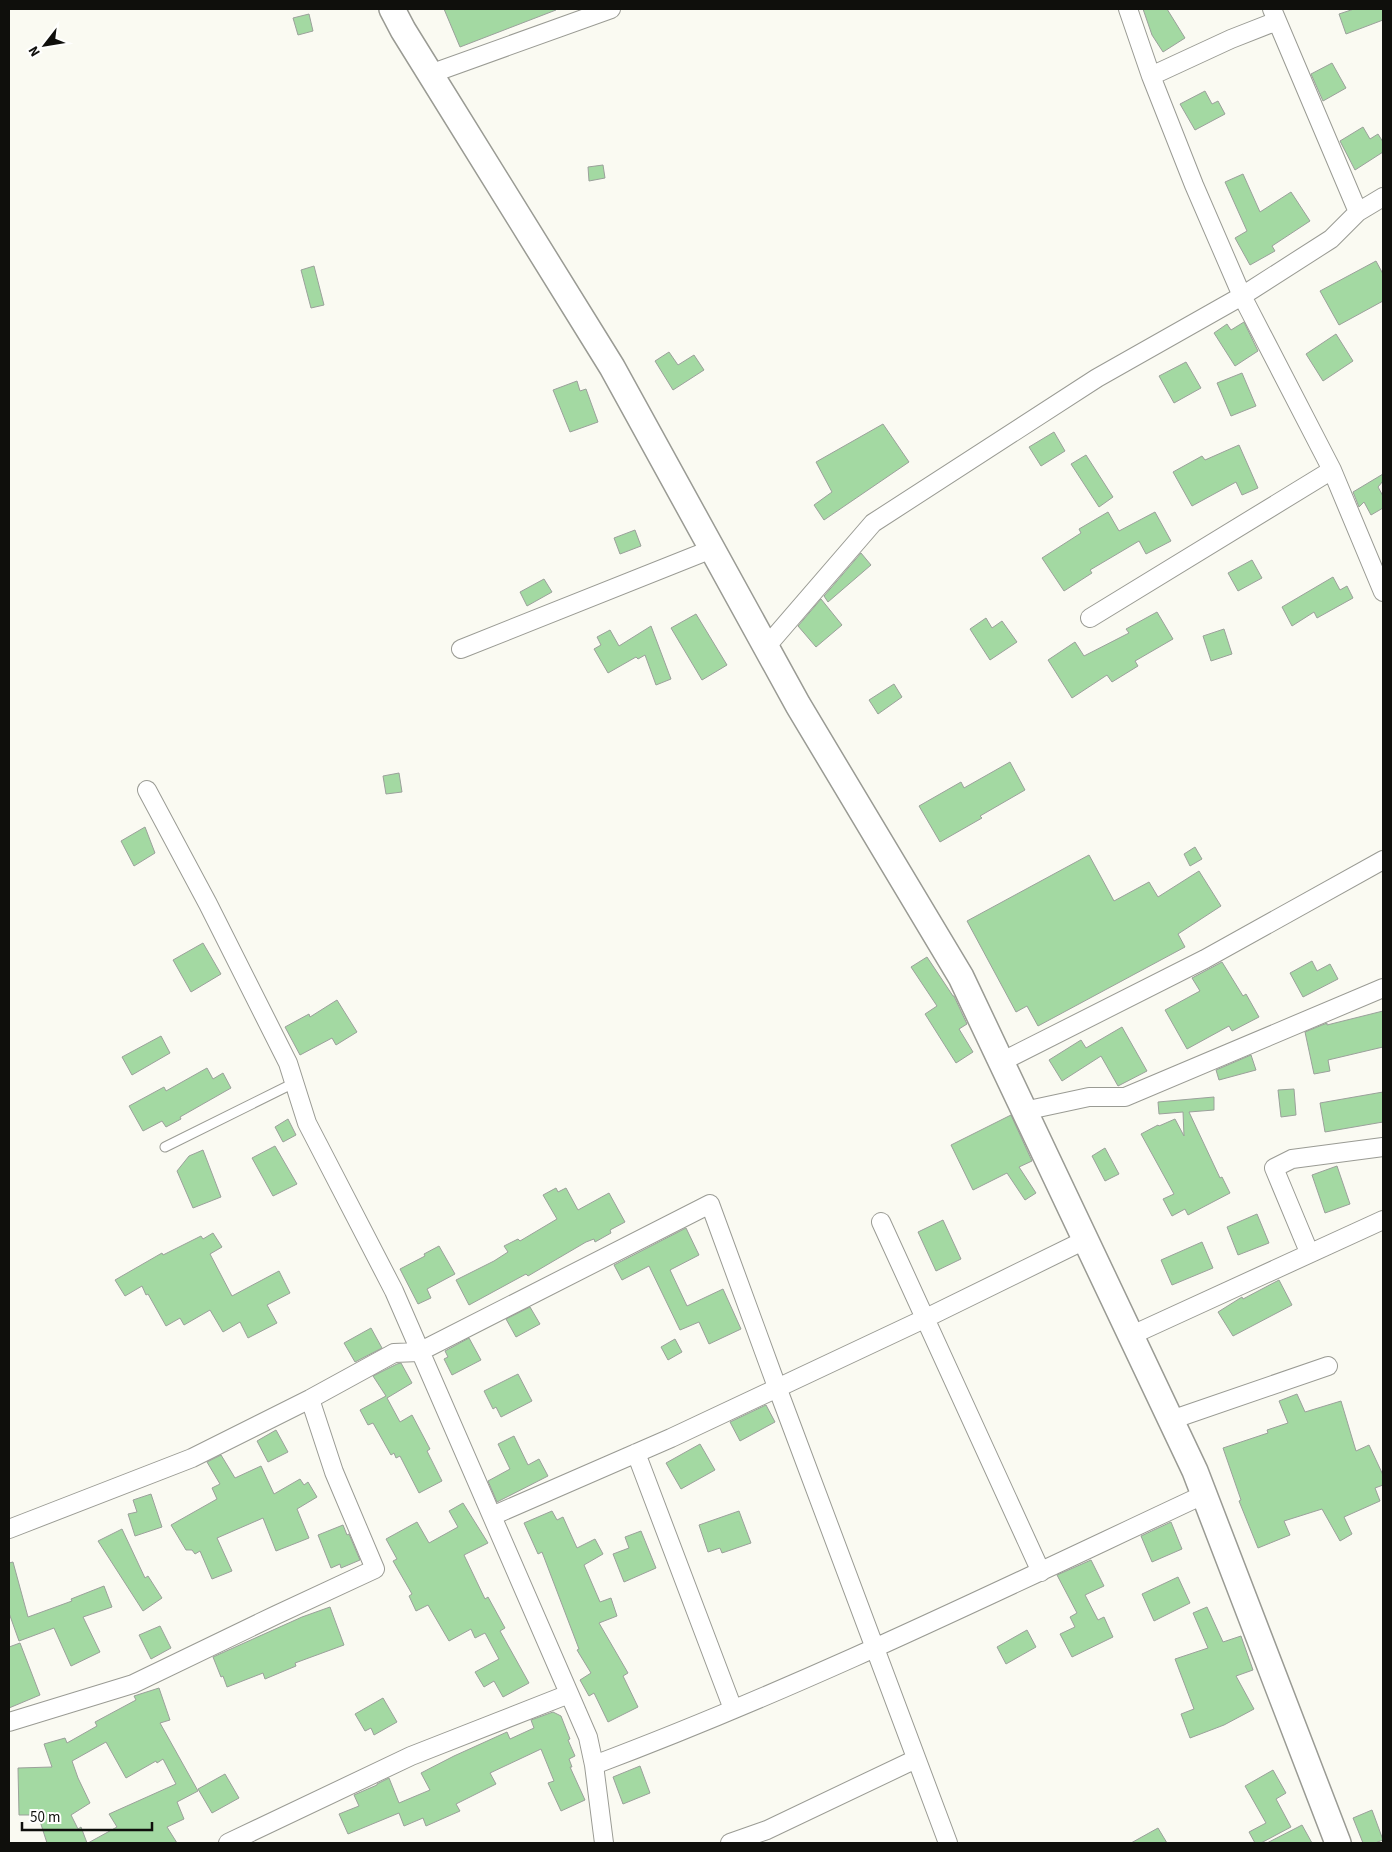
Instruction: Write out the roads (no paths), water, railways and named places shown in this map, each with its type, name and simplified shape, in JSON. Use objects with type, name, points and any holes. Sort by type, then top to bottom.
[{"type":"street","points":[[392,9],[430,74],[612,367],[798,705],[961,976],[1132,1334],[1195,1471],[1338,1843]]},
{"type":"street","points":[[430,74],[611,9]]},
{"type":"street","points":[[1128,9],[1151,76],[1194,185],[1242,296],[1332,470],[1383,592]]},
{"type":"street","points":[[1151,76],[1231,39],[1275,15],[1358,212]]},
{"type":"street","points":[[766,647],[873,523],[1097,378],[1242,296],[1331,239],[1358,212],[1383,197]]},
{"type":"street","points":[[1090,618],[1332,470]]},
{"type":"street","points":[[461,648],[712,549]]},
{"type":"street","points":[[147,790],[208,904],[288,1063],[307,1123],[394,1291],[588,1737],[594,1765],[604,1843]]},
{"type":"street","points":[[1001,1062],[1205,959],[1383,860]]},
{"type":"street","points":[[1024,1111],[1089,1097],[1125,1097],[1383,988]]},
{"type":"street","points":[[1310,1252],[1274,1168],[1292,1159],[1383,1147]]},
{"type":"street","points":[[9,1529],[192,1458],[310,1399],[394,1353],[419,1352],[710,1204],[776,1387],[948,1843]]},
{"type":"street","points":[[1132,1334],[1383,1220]]},
{"type":"street","points":[[881,1222],[1041,1572]]},
{"type":"street","points":[[492,1516],[636,1453],[924,1319],[1086,1240]]},
{"type":"street","points":[[1171,1420],[1328,1366]]},
{"type":"street","points":[[9,1722],[133,1684],[375,1569],[334,1472],[310,1399]]},
{"type":"street","points":[[636,1453],[733,1709]]},
{"type":"street","points":[[594,1765],[671,1736],[874,1649],[1204,1496]]},
{"type":"street","points":[[228,1843],[411,1756],[569,1694]]},
{"type":"street","points":[[730,1843],[768,1830],[916,1759]]},
{"type":"lane","points":[[166,1147],[294,1083]]}]
